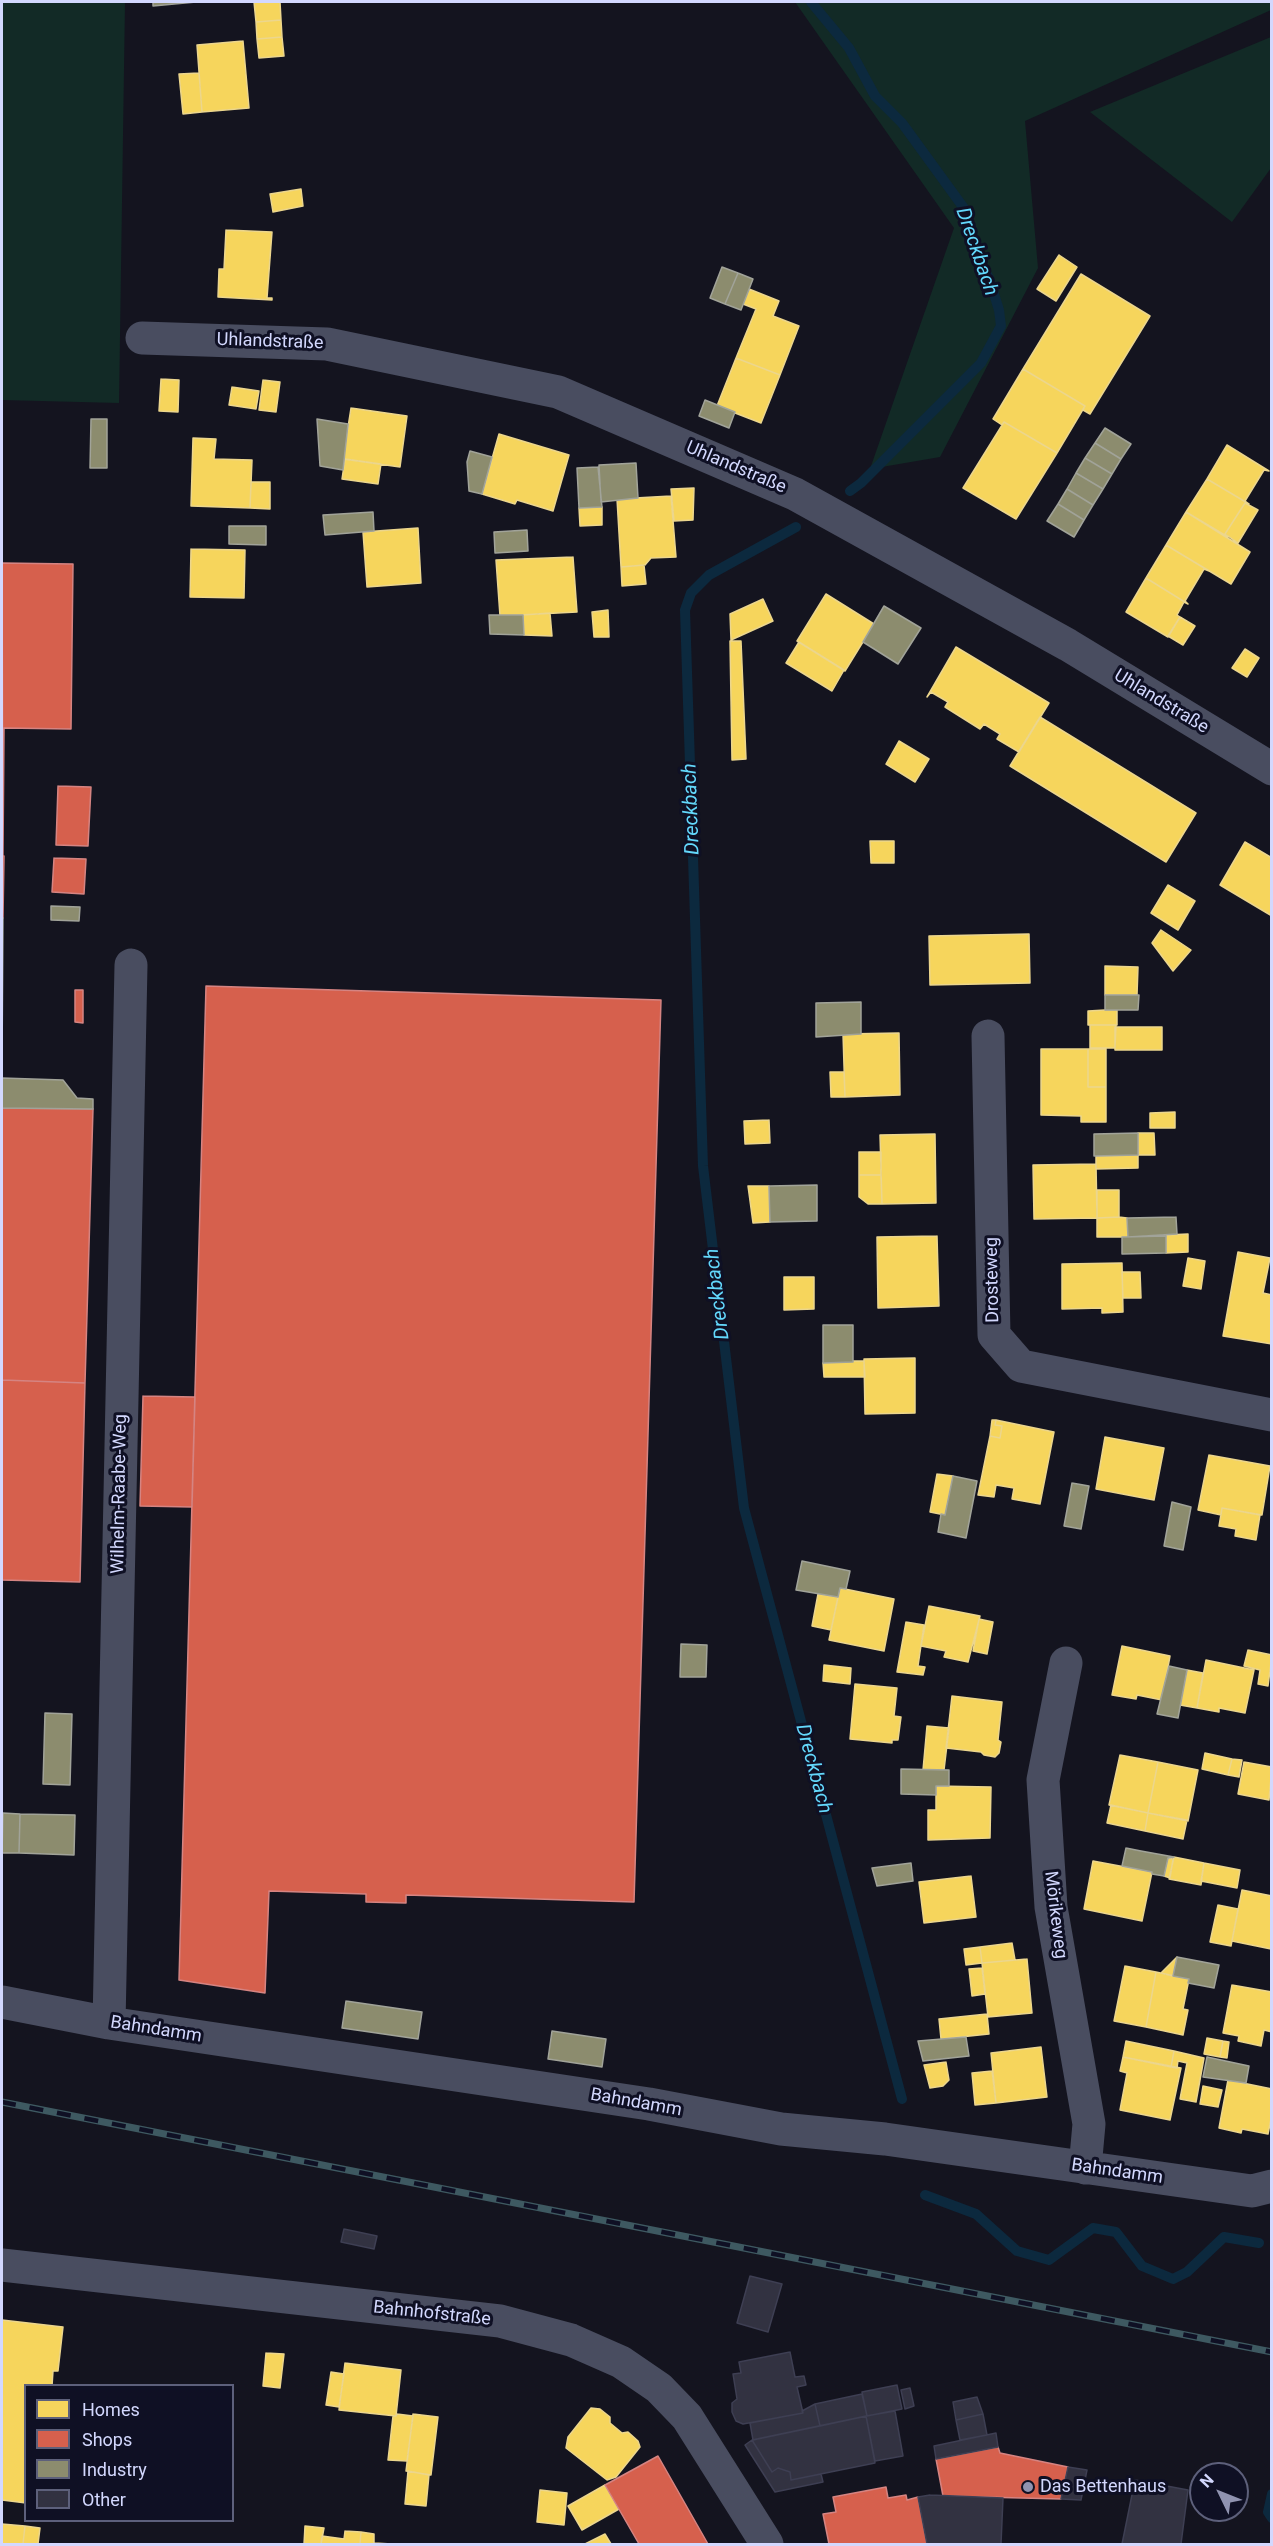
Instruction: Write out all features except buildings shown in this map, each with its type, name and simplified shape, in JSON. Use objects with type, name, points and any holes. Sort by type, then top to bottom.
[{"type":"street","name":"Uhlandstraße","points":[[142,338],[327,344],[558,392],[795,494],[1068,645],[1272,769]]},
{"type":"street","name":"Wilhelm-Raabe-Weg","points":[[110,2023],[130,965]]},
{"type":"street","name":"Drosteweg","points":[[988,1036],[994,1335],[1021,1366],[1272,1415]]},
{"type":"street","name":"Mörikeweg","points":[[1066,1663],[1043,1780],[1051,1907],[1089,2124],[1085,2168]]},
{"type":"street","name":"Bahndamm","points":[[2,2002],[110,2023],[639,2102],[781,2129],[885,2139],[1252,2191],[1272,2186]]},
{"type":"street","name":"Bahnhofstraße","points":[[2,2265],[500,2321],[571,2340],[621,2362],[659,2388],[687,2417],[767,2544]]},
{"type":"green space","points":[[2,2],[125,2],[119,403],[2,400]]},
{"type":"green space","points":[[795,2],[1271,2],[1271,10],[1025,121],[1038,268],[940,457],[870,469],[954,228]]},
{"type":"green space","points":[[1271,37],[1271,168],[1232,222],[1090,112]]},
{"type":"waterway","name":"Dreckbach","points":[[811,2],[849,48],[875,96],[902,123],[966,211],[977,258],[989,278],[999,310],[1001,326],[981,363],[861,483],[850,491]]},
{"type":"waterway","name":"Dreckbach","points":[[796,527],[709,575],[691,593],[685,610],[703,1166],[744,1508],[902,2099]]},
{"type":"waterway","name":"Dreckbach","points":[[925,2195],[976,2214],[1017,2251],[1049,2260],[1093,2228],[1116,2232],[1142,2266],[1173,2279],[1187,2272],[1224,2237],[1259,2243]]},
{"type":"waterway","name":"Dreckbach","points":[[1272,2494],[1268,2512],[1272,2518]]},
{"type":"railway","points":[[2,2102],[1272,2352]]},
{"type":"place","name":"Das Bettenhaus","points":[[1028,2487]]}]
